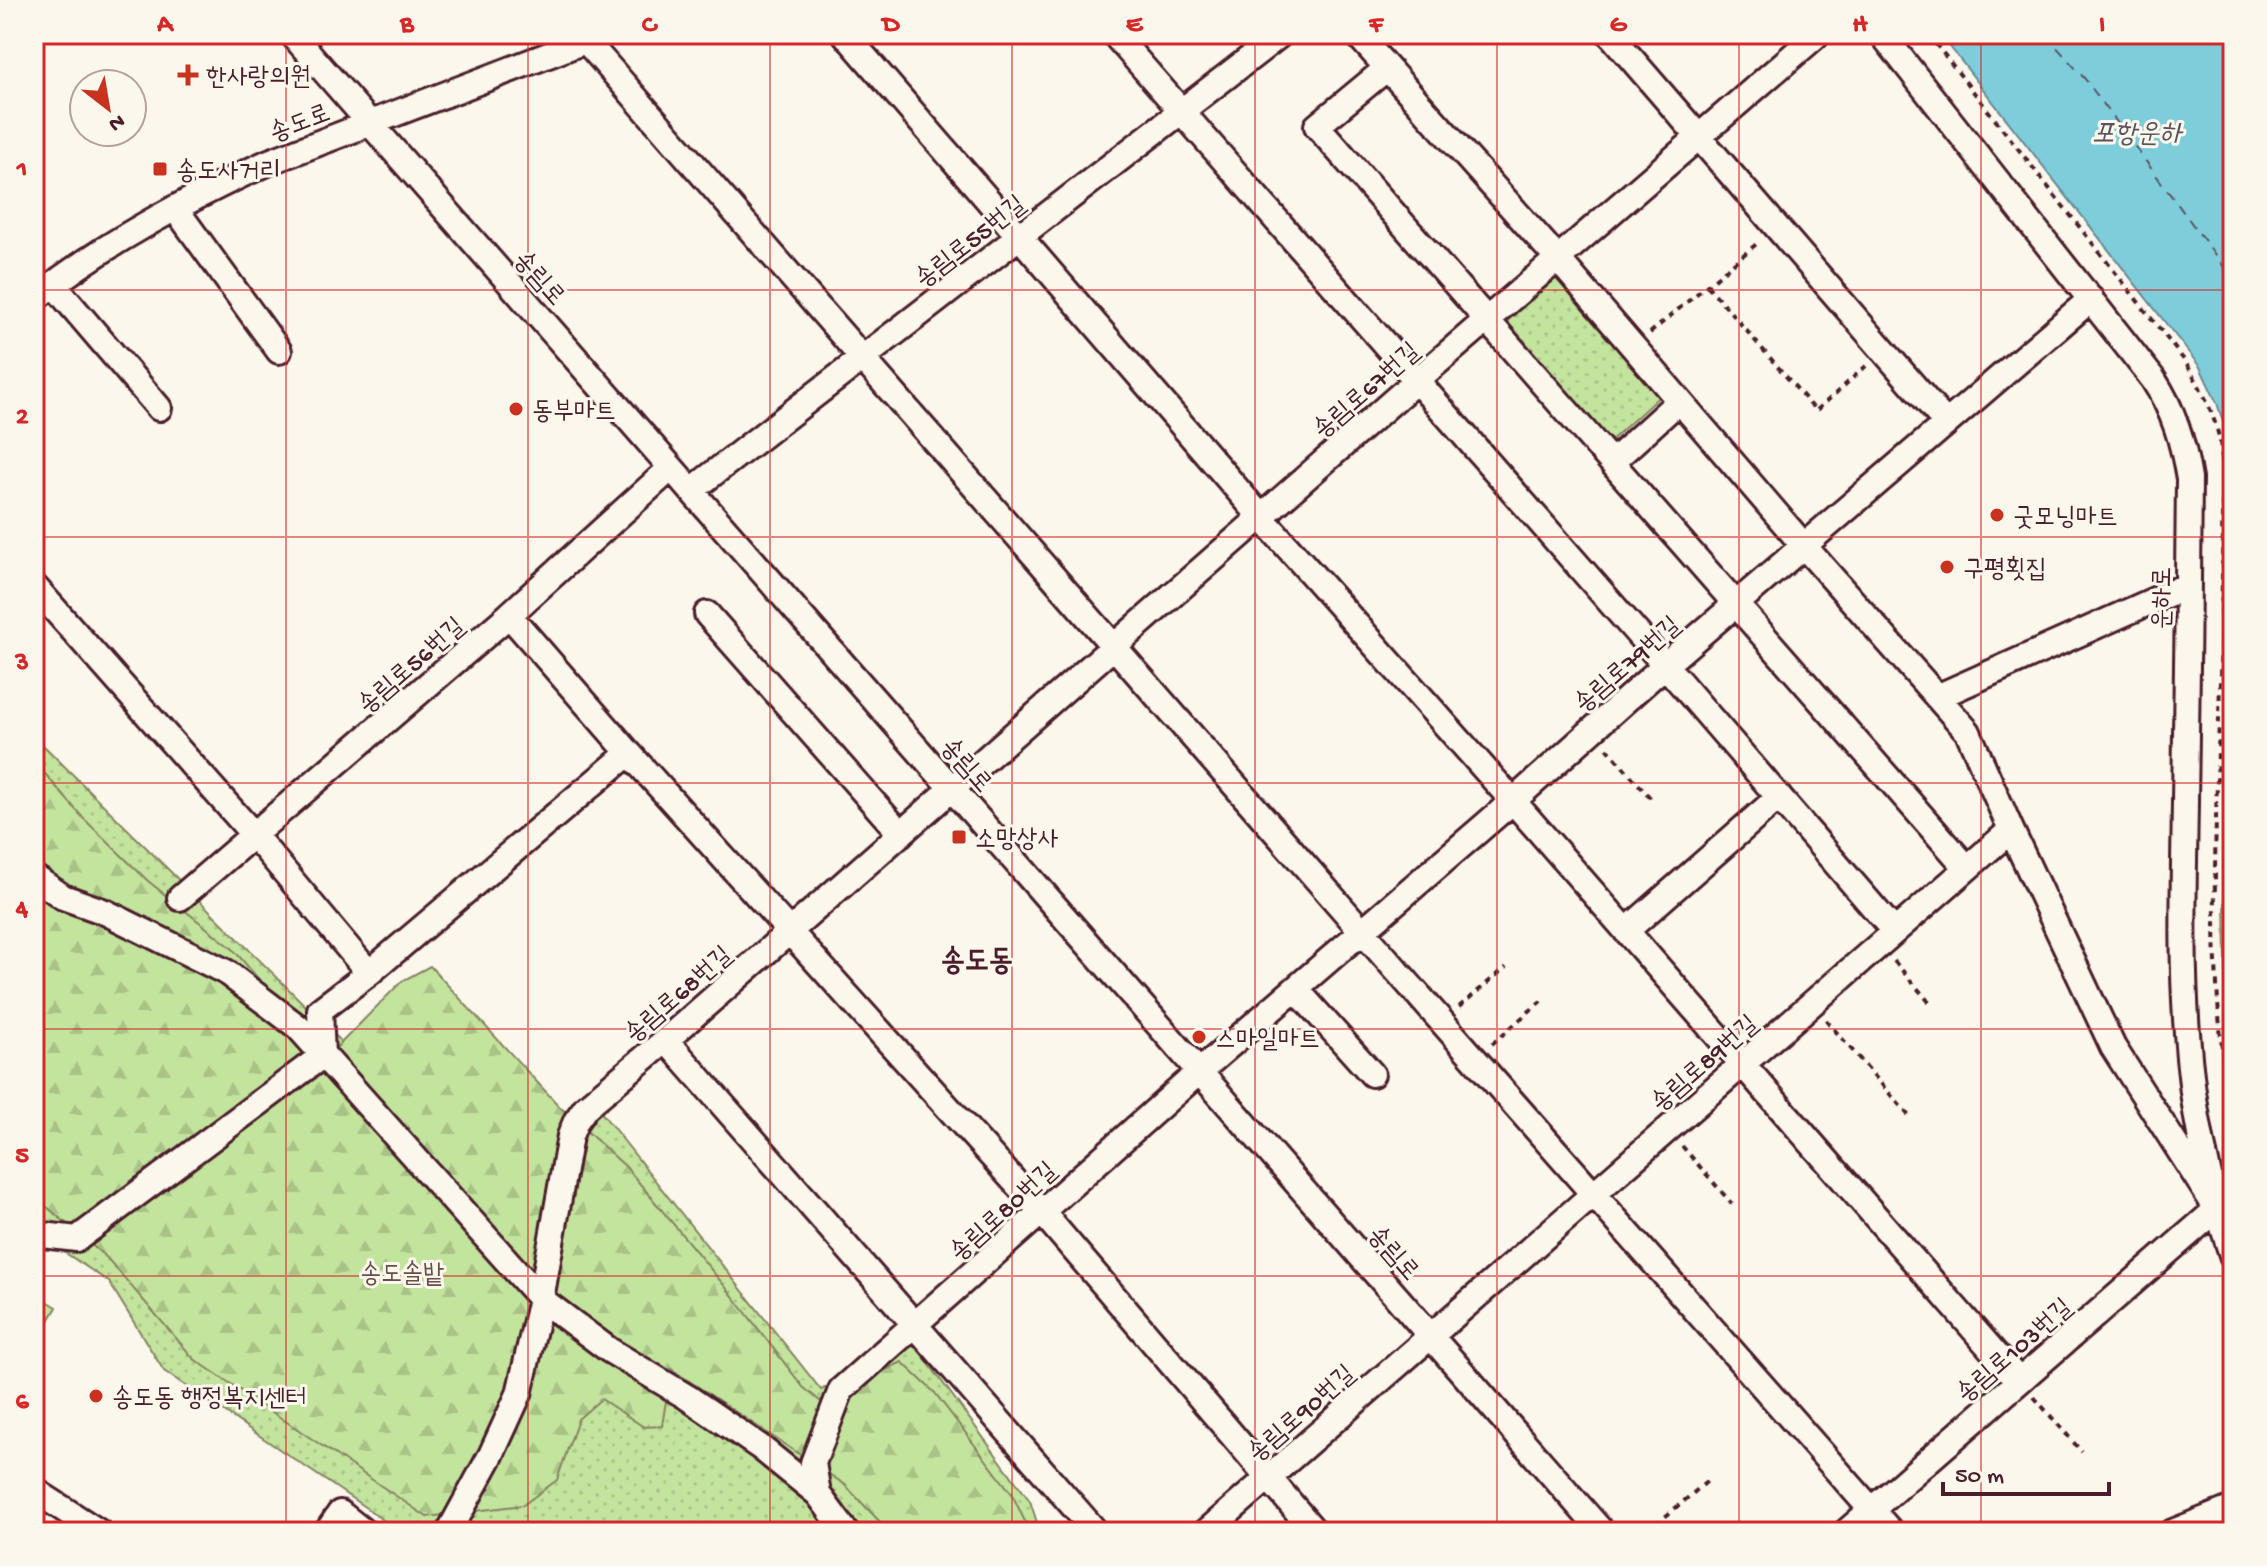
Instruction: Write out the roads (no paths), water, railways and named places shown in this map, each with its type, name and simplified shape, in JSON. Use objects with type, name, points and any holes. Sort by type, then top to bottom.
[{"type":"street","name":"송림로","points":[[292,34],[1602,1532]]},
{"type":"street","points":[[845,34],[1262,518],[2019,1381]]},
{"type":"street","points":[[1114,34],[1779,797],[1887,938]]},
{"type":"street","name":"송림로55번길","points":[[692,490],[1281,34]]},
{"type":"street","points":[[1357,34],[1557,258],[1968,732],[2113,1047],[2217,1209]]},
{"type":"street","points":[[1610,34],[1946,423]]},
{"type":"street","name":"송림로67번길","points":[[953,789],[1417,380],[1818,34]]},
{"type":"street","name":"운하로","points":[[1882,34],[2153,379],[2178,425],[2189,479],[2184,874],[2187,1034],[2199,1132],[2217,1209],[2233,1258]]},
{"type":"street","name":"송도로","points":[[34,299],[132,232],[269,162],[594,38]]},
{"type":"street","points":[[594,38],[863,359],[1891,1532]]},
{"type":"street","points":[[1387,68],[1317,126],[1967,868]]},
{"type":"street","points":[[175,208],[279,351]]},
{"type":"street","points":[[53,284],[159,408]]},
{"type":"street","name":"송림로79번길","points":[[1200,1071],[2091,299]]},
{"type":"street","points":[[1612,462],[1679,401]]},
{"type":"street","name":"송림로56번길","points":[[180,898],[509,615],[671,468]]},
{"type":"street","points":[[1937,697],[2188,585]]},
{"type":"street","points":[[34,586],[253,834],[369,973]]},
{"type":"street","points":[[707,614],[901,834]]},
{"type":"street","points":[[509,615],[1042,1212],[1315,1532]]},
{"type":"street","points":[[322,1056],[320,1010],[369,973],[629,753]]},
{"type":"street","name":"송림로68번길","points":[[449,1532],[506,1427],[519,1394],[541,1299],[570,1136],[576,1121],[586,1107],[953,789]]},
{"type":"street","points":[[1626,931],[1779,797]]},
{"type":"street","name":"송림로89번길","points":[[1431,1336],[2011,830]]},
{"type":"street","points":[[34,877],[63,897],[105,912],[226,972],[298,1027],[541,1299],[609,1350],[687,1397],[760,1447],[818,1494],[846,1532]]},
{"type":"street","points":[[1296,989],[1372,1074]]},
{"type":"street","points":[[666,1040],[1096,1532]]},
{"type":"street","points":[[34,1234],[77,1239],[322,1056]]},
{"type":"street","name":"송림로80번길","points":[[818,1494],[813,1463],[841,1390],[1200,1071]]},
{"type":"street","name":"송림로103번길","points":[[1846,1532],[2217,1209]]},
{"type":"street","name":"송림로90번길","points":[[1206,1532],[1431,1336]]},
{"type":"street","points":[[34,1490],[99,1532]]},
{"type":"street","points":[[2173,1532],[2233,1508]]},
{"type":"street","points":[[327,1532],[340,1513],[364,1532]]},
{"type":"water","name":"포항운하","points":[[1940,34],[2233,34],[2233,825],[2228,816],[2231,476],[2228,437],[2217,403],[2200,367]]},
{"type":"place","name":"한사랑의원","points":[[188,75]]},
{"type":"place","name":"송도사거리","points":[[160,169]]},
{"type":"place","name":"동부마트","points":[[516,409]]},
{"type":"place","name":"굿모닝마트","points":[[1997,515]]},
{"type":"place","name":"구평횟집","points":[[1947,567]]},
{"type":"place","name":"소망상사","points":[[959,837]]},
{"type":"place","name":"스마일마트","points":[[1199,1037]]},
{"type":"place","name":"송도동 행정복지센터","points":[[96,1396]]},
{"type":"district","name":"송도동","points":[[977,959]]},
{"type":"park label","name":"송도솔밭","points":[[402,1272]]}]
